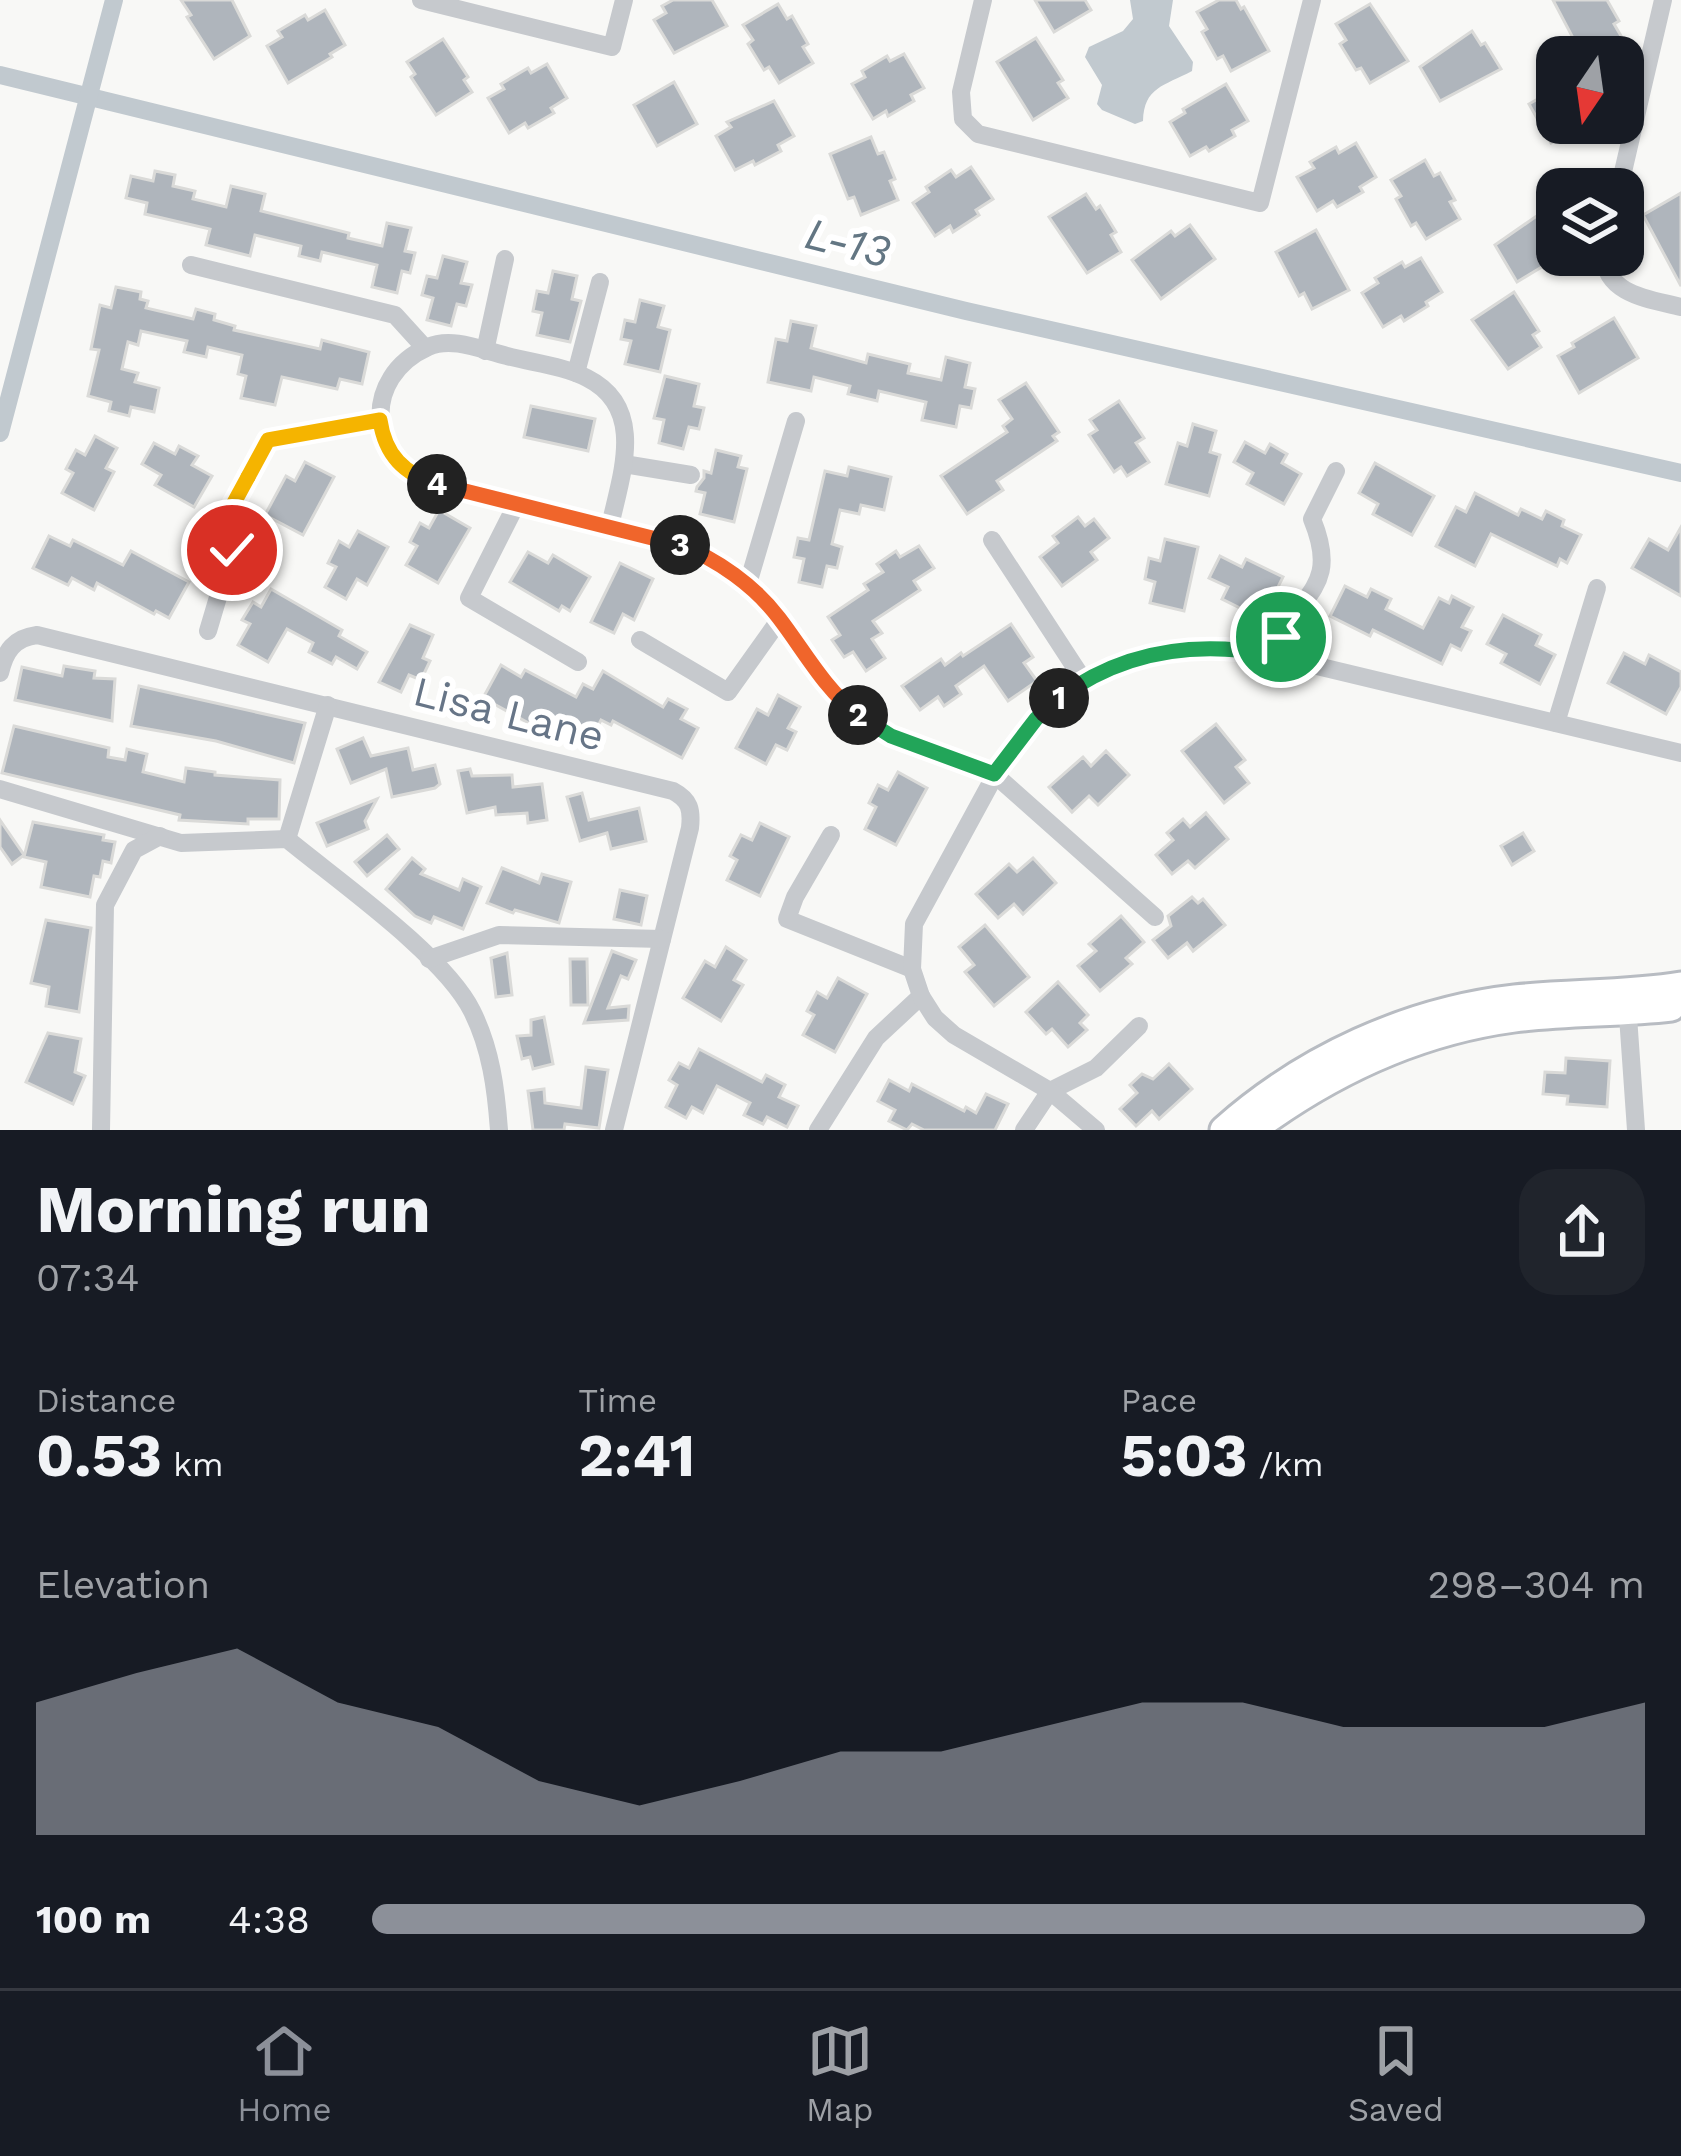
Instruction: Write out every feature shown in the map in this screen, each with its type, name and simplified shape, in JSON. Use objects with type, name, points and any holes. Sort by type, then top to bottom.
[{"type":"street","points":[[421,0],[612,46],[623,0]]},
{"type":"street","points":[[983,0],[961,92],[963,118],[978,134],[1260,203],[1312,0]]},
{"type":"street","points":[[1624,168],[1663,0]]},
{"type":"street","points":[[485,351],[505,259]]},
{"type":"street","points":[[190,265],[395,315],[425,348]]},
{"type":"street","points":[[1610,276],[1634,295],[1681,307]]},
{"type":"street","points":[[576,373],[600,282]]},
{"type":"street","points":[[610,526],[624,464],[626,427],[615,403],[598,385],[576,373],[444,341],[405,362],[389,384],[380,420],[391,454],[408,472],[436,484],[693,550],[718,563],[780,619],[827,686],[868,723],[902,741],[994,774],[1154,917]]},
{"type":"street","points":[[208,631],[232,550],[223,523],[268,440],[380,420]]},
{"type":"street","points":[[747,587],[796,421]]},
{"type":"street","points":[[624,464],[691,476]]},
{"type":"street","points":[[1278,656],[1281,637],[1320,578],[1324,548],[1312,519],[1336,471]]},
{"type":"street","points":[[517,503],[469,598],[578,662]]},
{"type":"street","points":[[992,540],[1084,681]]},
{"type":"street","points":[[1556,722],[1598,588]]},
{"type":"street","points":[[640,640],[728,692],[780,619]]},
{"type":"street","name":"Lisa Lane","points":[[0,673],[15,642],[37,635],[685,797],[690,828],[614,1130]]},
{"type":"street","points":[[1096,1130],[1050,1091],[954,1035],[935,1018],[912,969],[911,937],[918,912],[994,774],[1036,719],[1084,681],[1138,657],[1219,646],[1681,753]]},
{"type":"street","points":[[287,839],[328,705]]},
{"type":"street","points":[[0,789],[181,843],[287,839],[449,975],[484,1040],[499,1130]]},
{"type":"street","points":[[831,835],[787,919],[912,969]]},
{"type":"street","points":[[101,1130],[105,905],[134,850],[160,836]]},
{"type":"street","points":[[429,959],[499,934],[662,939]]},
{"type":"street","points":[[1252,1130],[1326,1080],[1428,1036],[1626,1001],[1681,986]]},
{"type":"street","points":[[818,1130],[876,1038],[921,996]]},
{"type":"street","points":[[1224,1130],[1317,1064],[1423,1018],[1510,999],[1681,1005]]},
{"type":"street","points":[[1626,1001],[1636,1130]]},
{"type":"street","points":[[1024,1130],[1050,1091],[1096,1068],[1139,1026]]},
{"type":"shaded area","points":[[1130,0],[1173,0],[1169,26],[1193,62],[1192,71],[1152,94],[1143,121],[1135,124],[1097,104],[1102,85],[1085,57],[1089,47],[1123,31],[1133,19]]},
{"type":"building","points":[[181,0],[232,0],[250,36],[214,59]]},
{"type":"building","points":[[673,0],[712,0],[727,26],[674,53],[654,20],[666,13],[662,6]]},
{"type":"building","points":[[1035,0],[1085,0],[1091,10],[1054,32]]},
{"type":"building","points":[[1219,0],[1236,0],[1244,7],[1269,51],[1231,71],[1223,56],[1217,59],[1197,12]]},
{"type":"building","points":[[1553,0],[1607,0],[1621,36],[1572,36]]},
{"type":"building","points":[[778,4],[787,19],[792,16],[813,63],[779,83],[769,67],[764,70],[743,25]]},
{"type":"building","points":[[1370,4],[1408,61],[1370,83],[1340,44],[1346,40],[1336,24]]},
{"type":"building","points":[[325,10],[345,45],[288,83],[267,46],[282,37],[278,31]]},
{"type":"building","points":[[1472,31],[1501,69],[1440,101],[1420,67]]},
{"type":"building","points":[[1036,38],[1063,80],[1058,83],[1068,98],[1033,120],[997,62]]},
{"type":"building","points":[[443,39],[468,77],[464,80],[472,92],[436,115],[411,77],[415,74],[407,62]]},
{"type":"building","points":[[904,54],[924,88],[911,95],[914,101],[873,119],[852,84],[865,77],[862,71],[887,56],[890,61]]},
{"type":"building","points":[[547,64],[567,98],[551,108],[554,113],[509,133],[488,98],[528,68],[531,73]]},
{"type":"building","points":[[674,82],[697,124],[657,146],[634,105]]},
{"type":"building","points":[[1226,84],[1248,121],[1232,130],[1235,136],[1190,156],[1170,122]]},
{"type":"building","points":[[774,101],[794,136],[778,145],[781,151],[735,170],[716,136],[731,127],[727,122]]},
{"type":"building","points":[[871,137],[878,154],[884,152],[898,200],[861,215],[854,197],[848,199],[830,154]]},
{"type":"building","points":[[1356,143],[1376,177],[1360,187],[1363,192],[1337,207],[1333,201],[1317,211],[1297,177],[1314,168],[1310,162],[1336,147],[1339,153]]},
{"type":"building","points":[[1425,160],[1434,176],[1440,173],[1460,219],[1426,239],[1416,223],[1411,226],[1391,180]]},
{"type":"building","points":[[971,167],[993,199],[953,232],[950,226],[935,236],[913,203],[951,170],[956,177]]},
{"type":"building","points":[[155,171],[175,175],[173,186],[195,191],[193,199],[226,207],[231,186],[265,194],[261,211],[382,246],[387,223],[411,228],[405,251],[415,253],[410,273],[402,271],[397,293],[372,287],[377,265],[322,252],[320,261],[299,256],[301,246],[255,235],[250,256],[206,245],[210,229],[145,214],[147,203],[126,198],[131,176],[153,181]]},
{"type":"building","points":[[1681,193],[1681,286],[1644,217]]},
{"type":"building","points":[[1086,194],[1116,232],[1111,235],[1121,252],[1087,273],[1049,217]]},
{"type":"building","points":[[1536,216],[1536,271],[1517,282],[1495,245]]},
{"type":"building","points":[[1190,225],[1215,259],[1161,299],[1132,260],[1171,231],[1175,236]]},
{"type":"building","points":[[1316,230],[1349,290],[1312,309],[1304,293],[1299,296],[1276,252]]},
{"type":"building","points":[[443,256],[467,262],[461,283],[472,285],[466,306],[457,304],[451,326],[427,320],[433,298],[422,295],[427,276],[437,278]]},
{"type":"building","points":[[1421,258],[1442,292],[1404,321],[1401,316],[1383,327],[1362,293],[1378,283],[1375,278],[1402,262],[1405,267]]},
{"type":"building","points":[[553,271],[577,276],[572,299],[581,301],[570,342],[537,335],[542,313],[533,311],[537,291],[548,293]]},
{"type":"building","points":[[116,287],[141,292],[140,299],[148,301],[146,308],[193,319],[196,309],[215,314],[214,320],[235,326],[234,330],[320,349],[322,340],[369,352],[362,384],[340,379],[337,389],[282,377],[275,405],[241,398],[246,376],[238,374],[242,355],[208,347],[206,357],[184,352],[187,341],[141,331],[138,345],[128,342],[122,369],[138,373],[135,382],[159,388],[154,412],[131,407],[129,416],[109,411],[111,402],[88,396],[99,350],[91,349],[100,305],[111,308]]},
{"type":"building","points":[[1514,292],[1539,331],[1533,335],[1541,347],[1508,369],[1472,320]]},
{"type":"building","points":[[640,300],[664,306],[658,327],[670,330],[660,372],[625,364],[631,341],[621,339],[625,320],[635,322]]},
{"type":"building","points":[[1614,318],[1638,358],[1579,393],[1558,356]]},
{"type":"building","points":[[791,321],[816,326],[811,348],[866,363],[868,354],[910,364],[908,373],[941,380],[946,357],[970,363],[965,387],[975,389],[971,408],[960,406],[956,427],[922,420],[926,402],[879,391],[877,401],[848,394],[850,386],[814,377],[811,391],[768,382],[776,339],[787,341]]},
{"type":"building","points":[[665,376],[699,384],[694,406],[704,408],[699,429],[689,427],[683,449],[659,443],[664,420],[654,418]]},
{"type":"building","points":[[1026,383],[1059,432],[1053,436],[1057,441],[997,481],[1003,490],[967,514],[941,476],[1007,432],[1003,426],[1012,419],[999,400]]},
{"type":"building","points":[[1119,401],[1144,438],[1136,443],[1149,462],[1127,476],[1121,467],[1114,472],[1089,435],[1097,430],[1090,420]]},
{"type":"building","points":[[531,406],[595,419],[588,451],[524,437]]},
{"type":"building","points":[[1193,424],[1216,431],[1210,452],[1220,455],[1209,496],[1166,484],[1178,443],[1187,446]]},
{"type":"building","points":[[95,436],[117,448],[106,468],[114,472],[94,510],[62,493],[73,473],[66,469],[76,450],[85,455]]},
{"type":"building","points":[[1245,442],[1265,453],[1270,444],[1287,454],[1282,463],[1301,474],[1284,504],[1247,484],[1253,473],[1234,462]]},
{"type":"building","points":[[154,443],[175,454],[179,446],[198,456],[192,465],[212,476],[194,507],[155,485],[161,475],[142,464]]},
{"type":"building","points":[[716,450],[741,456],[738,467],[747,469],[734,522],[700,514],[705,493],[696,491],[697,487],[704,471],[711,473]]},
{"type":"building","points":[[305,462],[334,477],[303,535],[265,515],[286,476],[295,481]]},
{"type":"building","points":[[1375,463],[1434,496],[1412,535],[1373,514],[1378,504],[1359,493]]},
{"type":"building","points":[[849,467],[891,477],[884,510],[861,505],[859,514],[840,510],[832,544],[842,547],[837,568],[827,566],[822,587],[799,582],[804,559],[794,557],[798,538],[809,540],[825,471],[847,476]]},
{"type":"building","points":[[1475,493],[1518,515],[1521,509],[1542,519],[1546,511],[1564,520],[1562,526],[1581,535],[1567,563],[1560,559],[1557,566],[1491,534],[1475,566],[1436,546],[1456,507],[1466,512]]},
{"type":"building","points":[[439,510],[470,528],[438,583],[406,565],[417,546],[410,542],[420,523],[429,528]]},
{"type":"building","points":[[1078,517],[1085,526],[1094,519],[1109,538],[1091,552],[1097,560],[1062,586],[1040,557],[1058,543],[1053,536]]},
{"type":"building","points":[[1681,527],[1681,596],[1632,568],[1649,539],[1668,550]]},
{"type":"building","points":[[358,531],[388,547],[367,585],[357,579],[346,599],[325,587],[336,567],[328,563],[339,541],[349,547]]},
{"type":"building","points":[[49,536],[70,546],[73,540],[123,565],[131,551],[189,582],[169,618],[154,614],[97,583],[94,590],[72,578],[68,585],[33,568]]},
{"type":"building","points":[[1165,539],[1198,547],[1184,611],[1150,603],[1155,582],[1145,579],[1149,558],[1160,561]]},
{"type":"building","points":[[919,546],[934,568],[914,581],[920,590],[873,621],[882,633],[872,639],[885,658],[866,671],[853,652],[844,657],[832,640],[840,635],[828,617],[868,590],[864,584],[883,572],[877,564],[896,551],[900,557]]},
{"type":"building","points":[[528,552],[548,563],[553,555],[590,577],[570,611],[562,606],[559,611],[510,582]]},
{"type":"building","points":[[1220,556],[1242,567],[1246,559],[1283,577],[1262,619],[1222,599],[1228,587],[1209,578]]},
{"type":"building","points":[[620,563],[653,579],[634,620],[623,614],[614,633],[591,622]]},
{"type":"building","points":[[1345,586],[1367,597],[1371,589],[1391,599],[1386,609],[1423,628],[1439,598],[1449,603],[1452,596],[1473,607],[1462,627],[1471,631],[1461,650],[1451,645],[1442,664],[1373,630],[1370,636],[1330,616]]},
{"type":"building","points":[[271,589],[342,630],[339,636],[367,652],[357,669],[336,657],[332,664],[309,652],[313,643],[287,629],[268,662],[238,645],[250,624],[242,620],[253,602],[261,607]]},
{"type":"building","points":[[1503,615],[1541,635],[1536,645],[1555,655],[1540,684],[1501,663],[1506,654],[1487,644]]},
{"type":"building","points":[[1011,624],[1033,657],[1024,663],[1037,681],[1008,701],[984,666],[956,686],[961,694],[944,706],[938,697],[920,710],[902,686],[941,659],[945,665],[963,656]]},
{"type":"building","points":[[410,625],[433,635],[423,658],[430,661],[421,680],[409,675],[401,692],[379,682]]},
{"type":"building","points":[[1624,653],[1645,664],[1649,655],[1681,672],[1681,687],[1666,714],[1608,683]]},
{"type":"building","points":[[501,665],[521,677],[525,670],[576,697],[583,684],[593,689],[603,671],[663,707],[668,699],[687,709],[681,719],[698,728],[682,758],[613,721],[611,725],[601,720],[591,740],[548,717],[544,724],[534,726],[483,698]]},
{"type":"building","points":[[64,666],[95,671],[94,678],[115,679],[112,721],[15,700],[22,667],[62,676]]},
{"type":"building","points":[[139,686],[305,723],[294,763],[216,741],[131,726]]},
{"type":"building","points":[[778,695],[800,707],[788,728],[796,732],[787,750],[776,745],[766,764],[736,748],[757,709],[768,715]]},
{"type":"building","points":[[1216,724],[1245,760],[1236,767],[1249,783],[1224,803],[1182,751]]},
{"type":"building","points":[[14,726],[109,748],[108,757],[125,760],[127,749],[147,754],[143,772],[184,782],[186,768],[280,780],[279,819],[248,819],[248,824],[179,820],[180,815],[2,773]]},
{"type":"building","points":[[363,738],[371,756],[408,748],[413,770],[435,765],[440,784],[392,797],[386,769],[351,783],[337,749]]},
{"type":"building","points":[[1106,751],[1129,775],[1098,805],[1089,796],[1072,812],[1049,787],[1083,757],[1091,766]]},
{"type":"building","points":[[470,769],[472,776],[512,775],[513,787],[542,784],[547,820],[528,823],[527,813],[496,815],[495,807],[467,813],[458,771]]},
{"type":"building","points":[[898,772],[927,788],[896,845],[865,829],[876,807],[869,803],[878,785],[888,790]]},
{"type":"building","points":[[582,793],[589,820],[639,808],[646,841],[611,849],[607,833],[580,841],[567,797]]},
{"type":"building","points":[[377,799],[365,821],[368,829],[327,846],[317,823]]},
{"type":"building","points":[[1206,813],[1228,839],[1195,868],[1188,861],[1172,874],[1156,855],[1173,840],[1167,833],[1183,819],[1190,827]]},
{"type":"building","points":[[0,820],[24,855],[12,864],[0,847]]},
{"type":"building","points":[[33,822],[104,835],[103,840],[115,842],[111,863],[103,861],[100,877],[94,876],[90,897],[41,887],[46,862],[24,857]]},
{"type":"building","points":[[760,823],[789,837],[760,896],[727,880],[737,860],[730,856],[741,835],[752,840]]},
{"type":"building","points":[[1523,833],[1534,851],[1512,865],[1501,846]]},
{"type":"building","points":[[387,835],[399,849],[367,876],[355,862]]},
{"type":"building","points":[[412,858],[425,869],[421,874],[459,890],[463,879],[481,887],[463,929],[434,917],[431,923],[415,916],[386,889]]},
{"type":"building","points":[[1033,858],[1056,883],[1023,914],[1014,904],[998,918],[976,894],[1009,864],[1017,872]]},
{"type":"building","points":[[502,868],[539,883],[542,874],[571,882],[559,923],[487,903]]},
{"type":"building","points":[[620,890],[647,896],[641,925],[614,919]]},
{"type":"building","points":[[1192,897],[1198,903],[1203,899],[1225,925],[1193,951],[1187,943],[1168,958],[1153,940],[1171,926],[1168,916]]},
{"type":"building","points":[[1121,916],[1144,942],[1126,958],[1132,964],[1100,991],[1078,966],[1096,951],[1089,944]]},
{"type":"building","points":[[46,920],[91,928],[79,1012],[46,1006],[49,987],[31,983]]},
{"type":"building","points":[[985,925],[1029,977],[994,1006],[965,972],[974,965],[959,947]]},
{"type":"building","points":[[726,947],[746,960],[734,980],[743,985],[721,1021],[683,998],[705,961],[715,967]]},
{"type":"building","points":[[612,951],[636,960],[628,979],[621,976],[608,1008],[629,1006],[628,1020],[584,1023]]},
{"type":"building","points":[[507,953],[512,995],[496,997],[491,958]]},
{"type":"building","points":[[570,959],[587,959],[588,1005],[571,1005]]},
{"type":"building","points":[[838,978],[867,994],[835,1052],[803,1035],[814,1015],[807,1011],[817,992],[827,998]]},
{"type":"building","points":[[1058,982],[1088,1015],[1080,1023],[1087,1030],[1068,1047],[1052,1029],[1046,1034],[1026,1012]]},
{"type":"building","points":[[544,1017],[553,1064],[533,1069],[530,1057],[522,1059],[517,1036],[531,1035],[531,1020]]},
{"type":"building","points":[[48,1033],[81,1039],[75,1072],[85,1076],[73,1104],[26,1082]]},
{"type":"building","points":[[699,1049],[762,1082],[766,1075],[785,1085],[779,1097],[798,1106],[787,1127],[767,1117],[763,1124],[744,1115],[750,1103],[717,1086],[703,1113],[692,1107],[686,1118],[666,1107],[677,1085],[669,1080],[679,1063],[689,1068]]},
{"type":"building","points":[[1566,1058],[1610,1061],[1607,1107],[1567,1104],[1568,1096],[1543,1094],[1545,1072],[1565,1073]]},
{"type":"building","points":[[1169,1064],[1192,1089],[1159,1119],[1152,1111],[1136,1126],[1120,1109],[1137,1093],[1130,1085],[1142,1074],[1153,1079]]},
{"type":"building","points":[[586,1067],[608,1070],[599,1128],[565,1124],[564,1130],[533,1130],[528,1091],[544,1089],[545,1103],[581,1108]]},
{"type":"building","points":[[889,1080],[909,1091],[912,1084],[964,1111],[966,1107],[976,1113],[986,1094],[1008,1104],[995,1130],[924,1130],[912,1124],[907,1130],[889,1121],[895,1110],[878,1101]]},
{"type":"waterway","points":[[0,433],[114,0]]},
{"type":"waterway","name":"L-13","points":[[0,75],[966,311],[1681,473]]},
{"type":"route","points":[[232,550],[223,523],[268,440],[380,420],[391,454],[418,478],[665,539],[718,563],[770,608],[827,686],[868,723],[994,774],[1036,719],[1062,696],[1106,670],[1138,657],[1184,648],[1219,646],[1278,656],[1281,637]]}]
